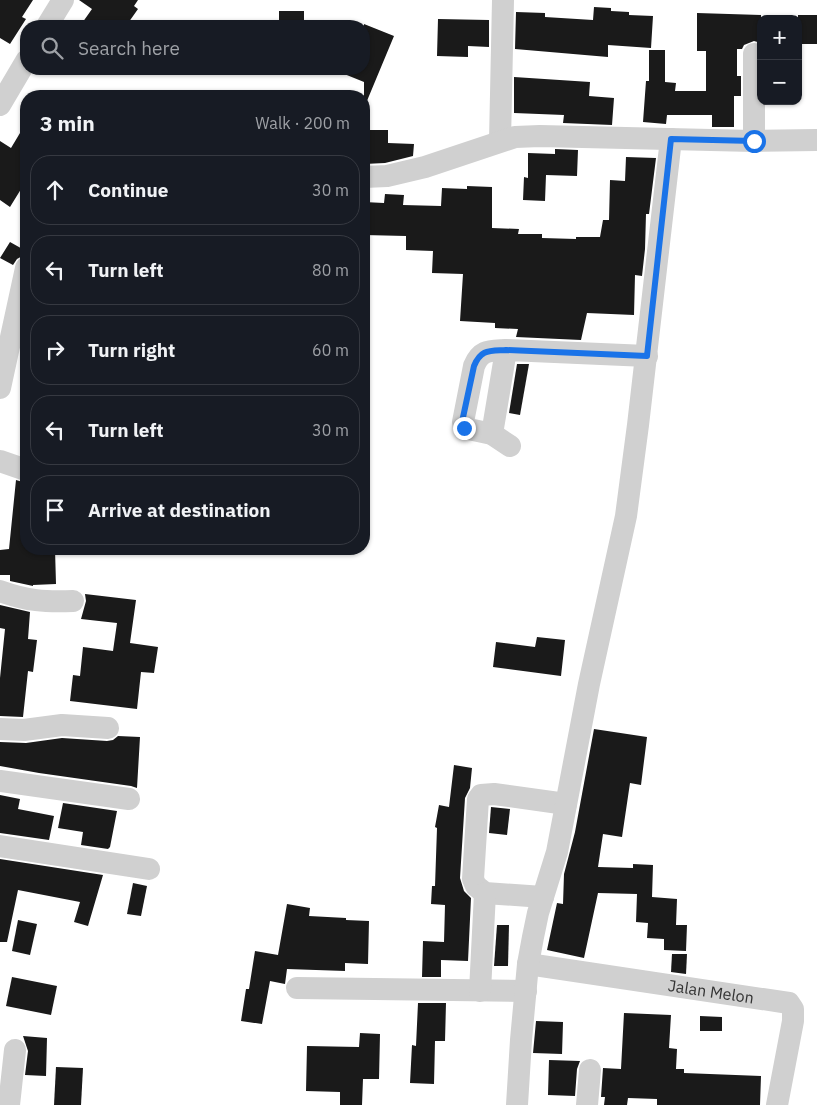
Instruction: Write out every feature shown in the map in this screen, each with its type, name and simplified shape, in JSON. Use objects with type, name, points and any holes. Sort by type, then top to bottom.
[{"type":"street","points":[[51,20],[63,0]]},
{"type":"street","points":[[500,141],[504,0]]},
{"type":"street","points":[[754,54],[754,141]]},
{"type":"street","points":[[0,105],[20,71]]},
{"type":"street","points":[[370,177],[387,176],[425,167],[515,137],[754,141],[817,140]]},
{"type":"street","points":[[517,1105],[528,964],[538,913],[557,852],[589,684],[626,516],[647,356],[671,139]]},
{"type":"street","points":[[0,388],[12,355],[20,305]]},
{"type":"street","points":[[506,350],[501,440],[464,428],[462,422],[474,366],[478,357],[484,352],[506,350],[647,356]]},
{"type":"street","points":[[0,461],[20,468]]},
{"type":"street","points":[[0,591],[40,602],[73,601]]},
{"type":"street","points":[[0,729],[24,730],[62,725],[108,728]]},
{"type":"street","points":[[0,781],[130,799]]},
{"type":"street","points":[[543,897],[485,892],[476,886],[474,878],[478,799],[481,795],[494,794],[566,804]]},
{"type":"street","points":[[0,846],[149,869]]},
{"type":"street","points":[[480,991],[485,892]]},
{"type":"street","name":"Jalan Melon","points":[[528,964],[789,1003],[793,1009],[794,1020],[777,1105]]},
{"type":"street","points":[[297,988],[526,991]]},
{"type":"street","points":[[9,1105],[16,1050]]},
{"type":"street","points":[[588,1105],[590,1070]]},
{"type":"building","points":[[0,0],[33,0],[22,17],[26,19],[20,20],[20,28],[10,44],[0,38]]},
{"type":"building","points":[[79,0],[138,0],[134,6],[138,9],[130,20],[84,20],[92,9]]},
{"type":"building","points":[[594,7],[611,8],[611,11],[629,12],[629,15],[653,16],[651,48],[608,45],[608,57],[515,49],[516,12],[545,13],[545,17],[593,20]]},
{"type":"building","points":[[279,11],[304,11],[304,20],[279,20]]},
{"type":"building","points":[[697,13],[761,15],[757,15],[757,42],[754,41],[744,45],[742,49],[737,49],[737,76],[741,76],[741,96],[734,96],[734,127],[712,127],[712,115],[667,115],[666,124],[643,122],[646,81],[649,81],[649,50],[665,50],[665,82],[676,83],[675,91],[706,91],[706,51],[697,51]]},
{"type":"building","points":[[802,15],[817,15],[817,44],[802,44]]},
{"type":"building","points":[[438,19],[489,20],[489,47],[468,46],[468,57],[437,56]]},
{"type":"building","points":[[370,26],[394,36],[370,94],[370,90],[364,90],[364,82],[347,75],[370,75]]},
{"type":"building","points":[[514,77],[590,82],[589,96],[614,98],[612,125],[563,123],[564,115],[514,113]]},
{"type":"building","points":[[370,130],[388,130],[388,143],[414,144],[413,156],[385,163],[370,164]]},
{"type":"building","points":[[20,133],[20,191],[10,207],[0,200],[0,141],[11,148]]},
{"type":"building","points":[[555,149],[578,150],[577,176],[546,175],[545,201],[523,200],[524,177],[528,178],[528,153],[555,154]]},
{"type":"building","points":[[626,157],[656,158],[649,214],[646,214],[642,276],[635,275],[634,315],[587,313],[581,340],[516,337],[518,329],[495,328],[495,323],[460,321],[463,274],[432,273],[433,251],[406,250],[406,236],[370,235],[370,202],[384,203],[385,194],[404,195],[403,205],[441,206],[442,188],[467,189],[467,186],[492,187],[492,228],[519,229],[518,234],[542,234],[542,238],[576,239],[576,237],[600,237],[603,220],[609,220],[610,180],[625,181]]},
{"type":"building","points":[[10,242],[20,248],[20,257],[13,265],[0,258]]},
{"type":"building","points":[[517,364],[529,364],[520,415],[509,413]]},
{"type":"building","points":[[16,480],[20,481],[20,555],[55,555],[56,584],[33,586],[10,581],[10,575],[0,575],[0,550],[9,549]]},
{"type":"building","points":[[85,594],[136,600],[130,643],[158,647],[154,673],[141,672],[137,709],[70,701],[73,675],[80,676],[83,647],[113,651],[117,623],[81,619],[86,601]]},
{"type":"building","points":[[0,605],[30,612],[28,639],[37,640],[33,672],[28,671],[23,717],[0,716],[0,678],[5,629],[0,628]]},
{"type":"building","points":[[537,637],[565,640],[561,676],[493,667],[496,642],[535,647]]},
{"type":"building","points":[[594,729],[647,737],[641,785],[630,783],[622,837],[603,834],[598,867],[633,868],[633,864],[653,865],[652,897],[677,899],[676,925],[687,925],[686,951],[664,950],[664,939],[647,938],[648,923],[636,922],[637,894],[598,893],[584,958],[547,950],[557,903],[563,904],[564,874],[575,832]]},
{"type":"building","points":[[118,736],[140,737],[137,788],[0,766],[0,742],[26,743],[62,738],[107,741],[113,740]]},
{"type":"building","points":[[454,765],[472,768],[470,788],[465,798],[460,878],[464,891],[471,898],[468,961],[441,960],[441,977],[422,977],[423,941],[444,942],[445,905],[431,904],[432,886],[435,886],[437,828],[435,827],[439,805],[449,807]]},
{"type":"building","points":[[0,795],[20,799],[18,809],[54,816],[49,840],[0,833]]},
{"type":"building","points":[[63,803],[117,811],[110,847],[108,849],[81,845],[83,832],[58,828]]},
{"type":"building","points":[[491,807],[510,809],[507,835],[489,833]]},
{"type":"building","points":[[0,859],[103,875],[88,926],[74,922],[80,902],[18,890],[7,942],[0,942]]},
{"type":"building","points":[[133,883],[147,886],[141,916],[127,914]]},
{"type":"building","points":[[287,904],[310,908],[309,916],[369,921],[368,964],[345,963],[345,971],[287,969],[285,984],[270,981],[262,1024],[241,1021],[246,989],[249,989],[255,951],[278,955]]},
{"type":"building","points":[[18,920],[37,924],[30,955],[12,951]]},
{"type":"building","points":[[497,925],[509,925],[508,966],[494,966]]},
{"type":"building","points":[[672,954],[687,954],[686,974],[671,972]]},
{"type":"building","points":[[12,977],[57,986],[51,1015],[6,1006]]},
{"type":"building","points":[[418,1003],[446,1003],[445,1041],[435,1041],[434,1084],[410,1083],[412,1045],[416,1046]]},
{"type":"building","points":[[624,1013],[671,1015],[669,1048],[677,1049],[676,1069],[684,1069],[684,1073],[761,1076],[760,1105],[657,1105],[657,1099],[628,1098],[627,1105],[604,1105],[605,1097],[601,1097],[603,1068],[621,1069]]},
{"type":"building","points":[[700,1016],[722,1017],[722,1031],[700,1031]]},
{"type":"building","points":[[536,1021],[563,1022],[562,1054],[533,1053]]},
{"type":"building","points":[[360,1033],[380,1034],[379,1079],[363,1079],[362,1105],[340,1105],[340,1092],[306,1091],[307,1046],[359,1047]]},
{"type":"building","points":[[23,1036],[47,1038],[46,1076],[25,1075],[28,1051]]},
{"type":"building","points":[[549,1060],[580,1061],[577,1069],[575,1096],[548,1095]]},
{"type":"building","points":[[56,1067],[83,1068],[81,1105],[54,1105]]},
{"type":"route","points":[[464,428],[462,422],[474,366],[478,357],[484,352],[506,350],[647,356],[671,139],[754,141]]}]
